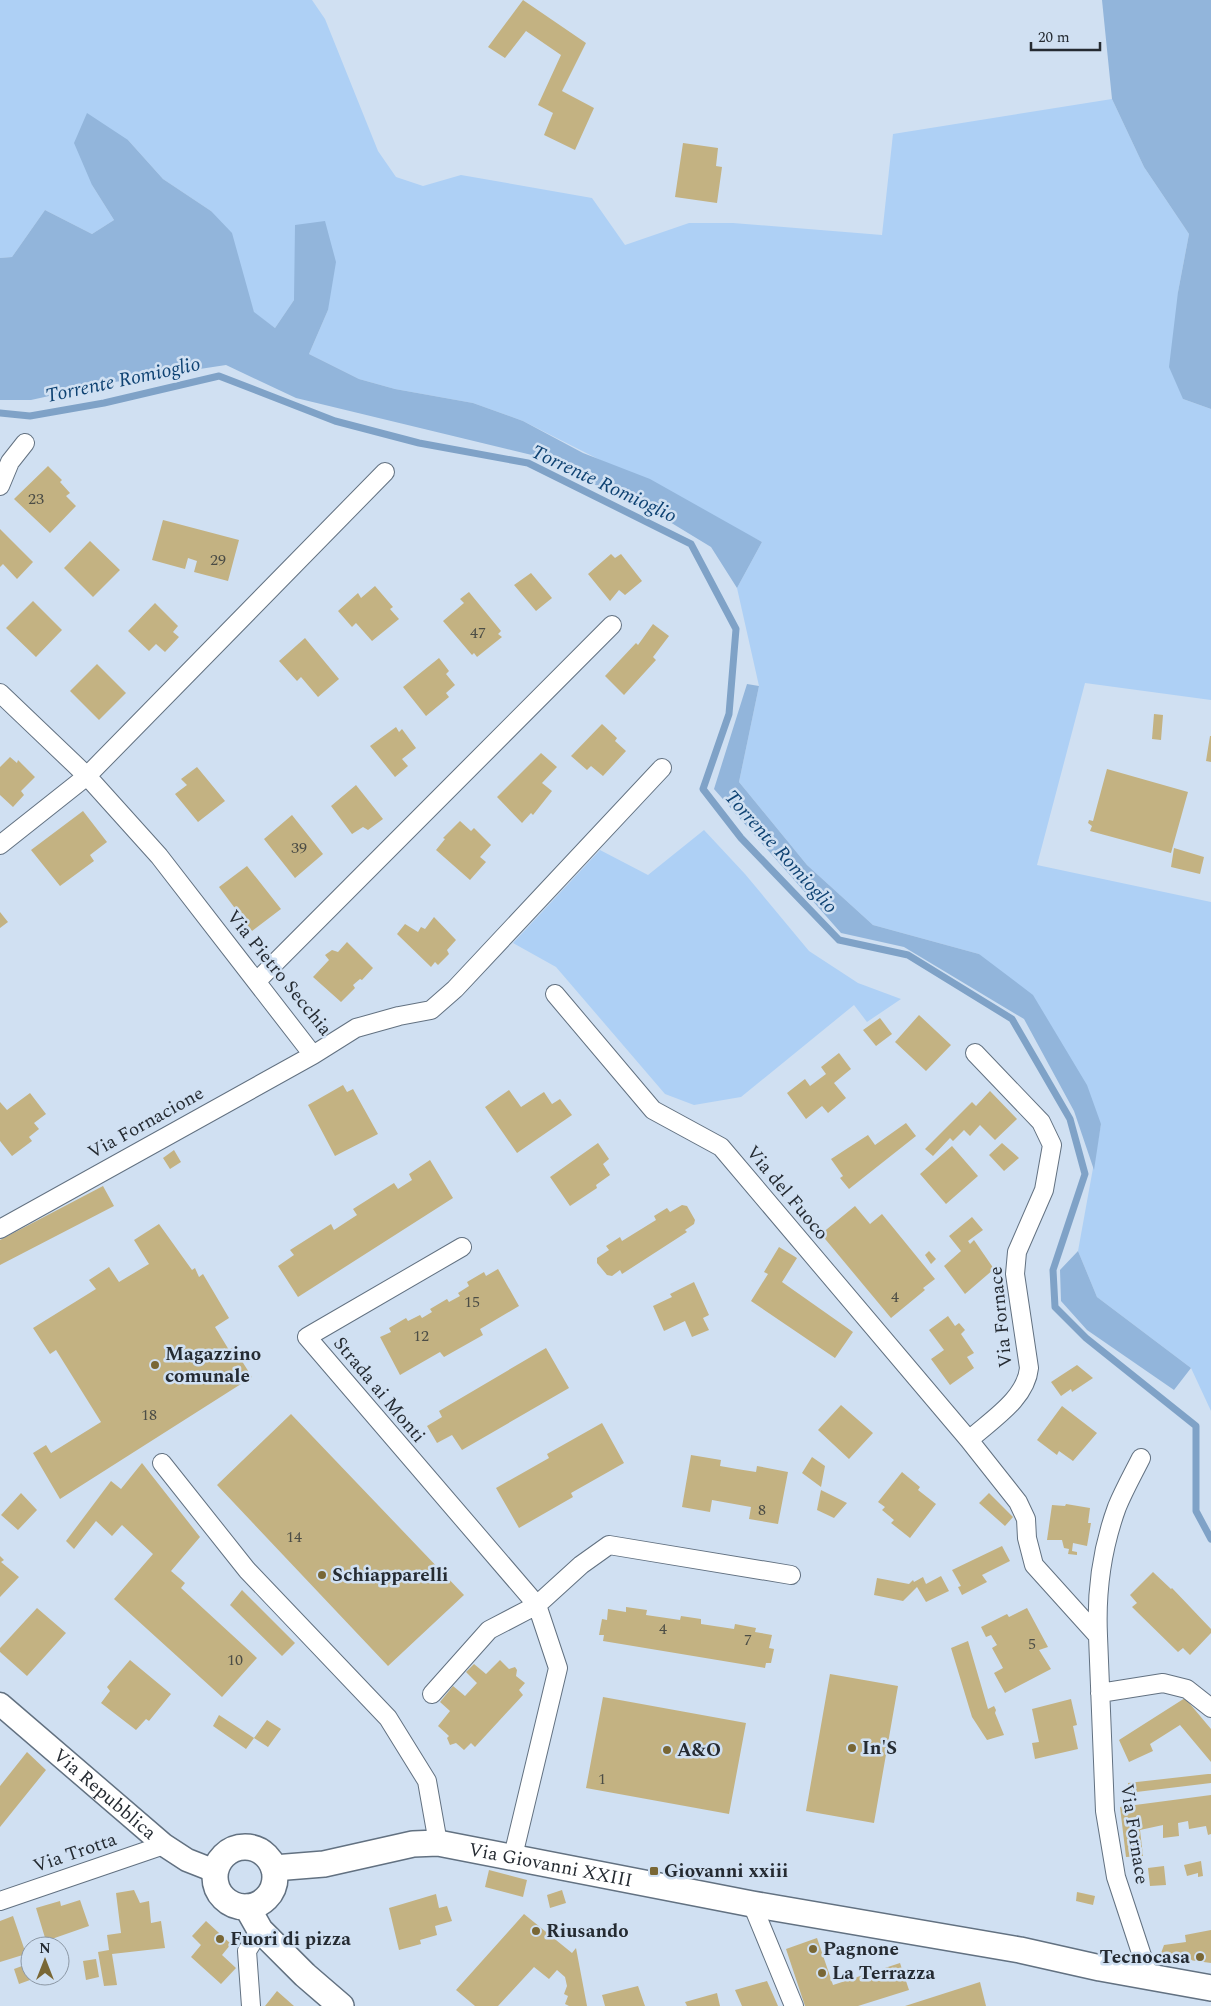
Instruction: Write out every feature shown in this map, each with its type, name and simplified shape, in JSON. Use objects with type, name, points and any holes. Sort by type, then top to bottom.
[{"type":"main road","name":"Via Giovanni XXIII","points":[[274,1868],[324,1864],[414,1844],[438,1843],[513,1856],[752,1904],[1020,1950],[1211,1988]]},
{"type":"main road","points":[[244,1847],[262,1853],[274,1868],[274,1886],[270,1894],[264,1901],[247,1907],[229,1903],[222,1897],[215,1880],[216,1871],[226,1854],[244,1847]]},
{"type":"main road","points":[[247,1907],[260,1930],[341,2006]]},
{"type":"street","points":[[0,486],[10,462],[25,443]]},
{"type":"street","points":[[0,845],[87,776],[384,472]]},
{"type":"street","points":[[257,981],[612,625]]},
{"type":"street","name":"Via Pietro Secchia","points":[[0,693],[87,776],[159,856],[313,1055],[356,1028],[399,1016],[431,1010],[455,989],[662,768]]},
{"type":"street","name":"Via del Fuoco","points":[[555,994],[653,1110],[721,1147],[969,1440]]},
{"type":"street","name":"Via Fornace","points":[[969,1440],[1019,1395],[1028,1382],[1029,1368],[1015,1274],[1017,1252],[1044,1190],[1052,1146],[1041,1122],[975,1053]]},
{"type":"street","name":"Via Fornacione","points":[[0,1229],[313,1055]]},
{"type":"street","name":"Strada ai Monti","points":[[462,1247],[307,1337],[537,1605],[558,1668],[528,1803],[513,1856]]},
{"type":"street","points":[[969,1440],[1018,1502],[1026,1519],[1027,1538],[1034,1565],[1098,1636]]},
{"type":"street","name":"Via Fornace","points":[[1141,1458],[1118,1506],[1104,1550],[1097,1612],[1105,1812],[1116,1877],[1149,1977]]},
{"type":"street","points":[[162,1464],[246,1570],[388,1718],[427,1781],[438,1843]]},
{"type":"street","points":[[432,1694],[488,1630],[537,1605],[581,1565],[609,1545],[791,1575]]},
{"type":"street","points":[[1100,1693],[1163,1683],[1187,1689],[1211,1708]]},
{"type":"street","name":"Via Repubblica","points":[[0,1704],[164,1844],[187,1860],[216,1871]]},
{"type":"street","name":"Via Trotta","points":[[0,1901],[164,1844]]},
{"type":"street","points":[[752,1904],[794,2006]]},
{"type":"street","points":[[251,2006],[247,1951],[260,1930]]},
{"type":"shaded area","points":[[0,0],[312,0],[325,19],[378,151],[396,177],[423,186],[461,175],[592,198],[625,245],[689,223],[733,223],[882,235],[893,134],[1112,99],[1144,167],[1189,234],[1178,292],[1183,399],[1211,409],[1211,700],[1085,683],[1037,865],[1211,902],[1211,1411],[1191,1368],[1097,1297],[1078,1251],[1101,1124],[979,954],[873,925],[807,865],[739,782],[759,686],[737,588],[762,542],[523,421],[473,403],[395,389],[359,379],[309,354],[328,310],[294,300],[275,328],[254,313],[242,274],[211,211],[163,179],[128,140],[92,185],[114,220],[92,234],[45,210],[12,257],[0,258]]},
{"type":"shaded area","points":[[1102,0],[1211,0],[1211,409],[1183,399],[1169,367],[1178,292],[1189,234],[1144,167],[1112,99]]},
{"type":"shaded area","points":[[87,113],[128,140],[163,179],[211,211],[232,233],[254,312],[275,328],[294,300],[295,225],[325,221],[336,262],[328,310],[309,354],[359,379],[395,389],[473,403],[523,421],[583,453],[650,479],[762,542],[737,588],[711,547],[660,516],[536,456],[296,398],[226,365],[108,383],[31,400],[0,400],[0,258],[12,257],[45,210],[92,234],[114,220],[92,185],[74,143]]},
{"type":"shaded area","points":[[747,684],[759,686],[739,782],[807,865],[873,925],[979,954],[1033,995],[1087,1085],[1101,1124],[1094,1170],[1074,1111],[1024,1019],[904,947],[841,933],[714,789]]},
{"type":"shaded area","points":[[704,830],[745,874],[809,951],[858,983],[901,999],[867,1022],[854,1005],[741,1097],[694,1105],[665,1094],[556,967],[513,943],[600,850],[648,875]]},
{"type":"shaded area","points":[[1078,1251],[1097,1297],[1191,1368],[1174,1390],[1087,1330],[1061,1301],[1060,1270]]},
{"type":"building","points":[[523,0],[586,43],[562,91],[594,108],[575,150],[544,135],[553,113],[538,105],[561,55],[526,31],[505,58],[488,47]]},
{"type":"building","points":[[683,143],[718,148],[716,166],[722,167],[717,203],[675,197]]},
{"type":"building","points":[[48,466],[62,480],[60,482],[70,493],[66,496],[76,506],[50,533],[14,499]]},
{"type":"building","points":[[163,520],[239,540],[228,581],[194,572],[197,561],[188,558],[185,569],[152,560]]},
{"type":"building","points":[[0,529],[33,562],[17,579],[3,564],[0,567]]},
{"type":"building","points":[[90,541],[120,570],[93,597],[64,568]]},
{"type":"building","points":[[611,554],[615,558],[621,554],[642,581],[625,595],[619,590],[610,601],[588,574]]},
{"type":"building","points":[[531,573],[552,598],[536,611],[514,585]]},
{"type":"building","points":[[375,586],[393,607],[390,609],[399,619],[372,641],[356,623],[352,627],[338,611],[358,593],[361,598]]},
{"type":"building","points":[[469,592],[501,631],[498,634],[502,637],[477,657],[474,653],[472,655],[443,621],[464,603],[460,599]]},
{"type":"building","points":[[33,601],[62,630],[36,657],[6,628]]},
{"type":"building","points":[[155,603],[178,626],[173,632],[179,637],[165,652],[156,644],[149,651],[128,631]]},
{"type":"building","points":[[653,624],[669,636],[653,657],[656,660],[624,695],[605,676],[636,643],[638,645]]},
{"type":"building","points":[[305,638],[339,679],[318,697],[301,677],[297,681],[279,661]]},
{"type":"building","points":[[439,658],[449,671],[446,674],[455,685],[446,693],[449,697],[426,716],[403,687]]},
{"type":"building","points":[[97,664],[126,693],[99,720],[70,691]]},
{"type":"building","points":[[1154,714],[1163,715],[1161,740],[1152,739]]},
{"type":"building","points":[[602,724],[617,738],[615,741],[626,751],[603,776],[591,766],[587,770],[571,756]]},
{"type":"building","points":[[396,727],[399,732],[402,729],[416,748],[402,759],[408,766],[395,777],[370,746]]},
{"type":"building","points":[[1211,736],[1211,762],[1206,761]]},
{"type":"building","points":[[541,753],[557,767],[542,783],[552,791],[533,815],[531,813],[522,823],[497,797]]},
{"type":"building","points":[[10,757],[17,763],[18,760],[35,777],[21,791],[24,795],[13,807],[0,795],[0,767]]},
{"type":"building","points":[[197,767],[225,801],[198,822],[175,794],[187,785],[181,779]]},
{"type":"building","points":[[1107,769],[1188,792],[1171,853],[1090,831],[1092,826],[1088,823],[1089,820],[1093,821]]},
{"type":"building","points":[[356,785],[383,819],[368,830],[363,827],[352,834],[331,806]]},
{"type":"building","points":[[83,811],[107,842],[90,855],[94,861],[60,886],[31,850]]},
{"type":"building","points":[[292,815],[323,854],[295,878],[264,839]]},
{"type":"building","points":[[460,821],[471,831],[474,828],[491,845],[480,857],[486,862],[470,880],[436,850],[445,839],[443,838]]},
{"type":"building","points":[[1174,848],[1204,857],[1200,874],[1171,867]]},
{"type":"building","points":[[247,866],[281,909],[252,931],[219,887]]},
{"type":"building","points":[[0,912],[8,922],[0,928]]},
{"type":"building","points":[[434,917],[456,940],[447,950],[449,954],[438,965],[435,962],[431,967],[397,934],[405,924],[418,932],[421,927],[425,929]]},
{"type":"building","points":[[347,942],[373,968],[362,980],[360,979],[353,985],[355,988],[341,1002],[313,977],[329,960],[325,955],[332,950],[338,952]]},
{"type":"building","points":[[919,1015],[951,1045],[926,1071],[895,1042]]},
{"type":"building","points":[[880,1018],[892,1034],[876,1046],[863,1030]]},
{"type":"building","points":[[839,1053],[851,1069],[834,1083],[846,1098],[828,1113],[822,1106],[806,1119],[787,1093],[805,1079],[810,1086],[826,1074],[821,1067]]},
{"type":"building","points":[[343,1085],[347,1092],[353,1089],[378,1134],[335,1156],[308,1105]]},
{"type":"building","points":[[509,1090],[521,1107],[544,1092],[552,1104],[560,1099],[572,1115],[517,1153],[485,1107]]},
{"type":"building","points":[[990,1091],[1017,1119],[995,1140],[980,1125],[970,1136],[964,1130],[953,1141],[950,1138],[933,1156],[925,1149],[972,1102],[976,1106]]},
{"type":"building","points":[[30,1093],[46,1114],[34,1123],[39,1129],[29,1137],[32,1141],[12,1156],[0,1141],[0,1102],[7,1110]]},
{"type":"building","points":[[906,1123],[916,1136],[849,1189],[840,1178],[843,1176],[831,1159],[868,1135],[875,1145]]},
{"type":"building","points":[[598,1143],[609,1159],[603,1164],[610,1175],[596,1185],[597,1188],[570,1206],[550,1177]]},
{"type":"building","points":[[1002,1143],[1019,1158],[1004,1171],[989,1155]]},
{"type":"building","points":[[952,1146],[978,1176],[946,1204],[920,1174]]},
{"type":"building","points":[[174,1150],[181,1162],[170,1169],[163,1158]]},
{"type":"building","points":[[430,1160],[453,1198],[298,1297],[278,1266],[294,1255],[290,1250],[331,1224],[334,1230],[357,1215],[353,1209],[394,1183],[398,1189],[412,1180],[409,1174]]},
{"type":"building","points":[[103,1186],[114,1206],[0,1265],[0,1240]]},
{"type":"building","points":[[682,1205],[687,1206],[695,1220],[694,1224],[685,1230],[687,1232],[622,1274],[620,1270],[612,1276],[607,1275],[597,1263],[597,1258],[609,1250],[606,1246],[620,1237],[622,1241],[656,1220],[654,1216],[667,1208],[670,1212]]},
{"type":"building","points":[[855,1206],[870,1224],[882,1214],[935,1279],[923,1288],[925,1290],[891,1318],[821,1234]]},
{"type":"building","points":[[972,1217],[983,1230],[968,1241],[970,1244],[974,1240],[994,1269],[965,1294],[944,1266],[961,1251],[949,1236]]},
{"type":"building","name":"Magazzino comunale","points":[[159,1224],[192,1270],[195,1268],[199,1277],[203,1274],[229,1318],[215,1327],[229,1350],[233,1347],[252,1377],[60,1499],[33,1453],[46,1445],[51,1453],[101,1422],[56,1350],[50,1354],[33,1328],[96,1289],[89,1280],[109,1267],[119,1282],[149,1264],[134,1240]]},
{"type":"building","points":[[779,1247],[797,1258],[782,1282],[853,1332],[835,1358],[751,1301],[768,1274],[764,1272]]},
{"type":"building","points":[[929,1251],[936,1259],[931,1264],[925,1255]]},
{"type":"building","points":[[498,1269],[519,1306],[480,1329],[483,1335],[444,1357],[440,1352],[400,1375],[380,1337],[391,1332],[389,1328],[406,1318],[408,1321],[420,1315],[422,1318],[432,1312],[430,1309],[447,1299],[449,1302],[460,1296],[458,1293],[469,1286],[467,1282],[484,1272],[486,1276]]},
{"type":"building","points":[[694,1282],[709,1315],[703,1318],[709,1330],[692,1337],[685,1321],[664,1331],[653,1306],[672,1297],[670,1294]]},
{"type":"building","points":[[948,1316],[955,1326],[959,1323],[965,1330],[961,1334],[974,1353],[967,1357],[974,1368],[950,1385],[931,1359],[944,1350],[929,1330]]},
{"type":"building","points":[[546,1348],[569,1388],[462,1450],[452,1435],[437,1443],[427,1426],[442,1417],[439,1411]]},
{"type":"building","points":[[1077,1365],[1093,1378],[1072,1392],[1071,1389],[1061,1396],[1051,1382]]},
{"type":"building","points":[[841,1405],[873,1433],[849,1459],[818,1430]]},
{"type":"building","points":[[1062,1406],[1097,1433],[1073,1461],[1059,1451],[1057,1455],[1037,1440]]},
{"type":"building","points":[[291,1414],[464,1595],[388,1666],[217,1485]]},
{"type":"building","points":[[602,1423],[624,1463],[571,1493],[573,1497],[519,1528],[496,1488],[549,1458],[547,1454]]},
{"type":"building","points":[[691,1455],[721,1460],[720,1466],[737,1469],[756,1472],[757,1466],[788,1472],[778,1524],[749,1519],[751,1507],[712,1500],[710,1512],[682,1507]]},
{"type":"building","points":[[812,1457],[825,1466],[821,1487],[802,1473]]},
{"type":"building","points":[[142,1463],[200,1537],[171,1571],[185,1583],[181,1588],[257,1658],[222,1697],[114,1599],[153,1554],[122,1525],[112,1536],[96,1521],[74,1549],[66,1541],[111,1481],[121,1489]]},
{"type":"building","points":[[902,1472],[920,1487],[918,1490],[936,1504],[910,1538],[891,1523],[894,1520],[882,1510],[885,1507],[878,1502]]},
{"type":"building","points":[[821,1490],[847,1503],[834,1518],[817,1510]]},
{"type":"building","points":[[21,1493],[37,1510],[18,1530],[1,1515]]},
{"type":"building","points":[[989,1493],[1013,1517],[1005,1526],[979,1503]]},
{"type":"building","points":[[1066,1504],[1090,1508],[1088,1523],[1091,1523],[1087,1546],[1073,1543],[1072,1551],[1077,1552],[1077,1555],[1068,1554],[1069,1549],[1064,1548],[1062,1540],[1047,1540],[1052,1505],[1065,1506]]},
{"type":"building","points":[[1002,1546],[1010,1561],[982,1575],[987,1582],[962,1595],[958,1587],[961,1586],[952,1570]]},
{"type":"building","points":[[0,1556],[4,1560],[1,1562],[19,1577],[0,1597]]},
{"type":"building","points":[[1153,1572],[1172,1588],[1211,1629],[1211,1633],[1190,1655],[1183,1648],[1178,1652],[1132,1607],[1137,1603],[1130,1595]]},
{"type":"building","points":[[941,1576],[949,1591],[926,1602],[917,1587],[903,1601],[874,1595],[877,1578],[909,1584],[913,1580],[914,1582],[923,1577],[926,1584]]},
{"type":"building","points":[[242,1590],[295,1643],[282,1656],[230,1605]]},
{"type":"building","points":[[626,1607],[647,1610],[646,1615],[680,1620],[681,1616],[701,1619],[701,1624],[734,1629],[735,1624],[756,1628],[755,1632],[772,1635],[769,1648],[774,1649],[771,1663],[766,1663],[765,1668],[603,1641],[604,1635],[599,1635],[602,1619],[607,1620],[608,1609],[626,1612]]},
{"type":"building","points":[[37,1608],[66,1633],[27,1676],[0,1652],[0,1648]]},
{"type":"building","points":[[1027,1608],[1048,1647],[1039,1650],[1051,1669],[1005,1693],[994,1673],[1003,1668],[992,1648],[997,1645],[991,1635],[986,1637],[981,1627],[1007,1614],[1009,1617]]},
{"type":"building","points":[[968,1641],[988,1709],[994,1706],[1004,1735],[987,1740],[972,1717],[951,1648]]},
{"type":"building","points":[[130,1660],[171,1694],[149,1721],[146,1719],[136,1730],[101,1703],[110,1691],[107,1687]]},
{"type":"building","points":[[500,1660],[509,1669],[515,1667],[517,1670],[516,1676],[525,1683],[519,1690],[523,1695],[475,1747],[471,1743],[464,1750],[456,1743],[450,1745],[447,1738],[449,1736],[438,1726],[450,1711],[440,1702],[453,1686],[465,1696],[477,1683],[466,1672],[474,1664],[486,1674]]},
{"type":"building","name":"In'S","points":[[830,1674],[898,1686],[874,1823],[806,1811]]},
{"type":"building","name":"A&O","points":[[603,1697],[746,1723],[729,1814],[586,1788]]},
{"type":"building","points":[[1185,1698],[1211,1729],[1211,1762],[1180,1725],[1150,1744],[1153,1751],[1129,1762],[1119,1740]]},
{"type":"building","points":[[1071,1699],[1077,1725],[1073,1726],[1078,1749],[1035,1759],[1032,1743],[1039,1742],[1032,1709]]},
{"type":"building","points":[[219,1715],[254,1738],[246,1749],[213,1726]]},
{"type":"building","points":[[267,1720],[281,1729],[268,1747],[254,1738]]},
{"type":"building","points":[[27,1752],[46,1770],[0,1827],[0,1786]]},
{"type":"building","points":[[1211,1774],[1211,1783],[1128,1793],[1128,1783]]},
{"type":"building","points":[[1211,1795],[1211,1834],[1208,1835],[1206,1826],[1189,1829],[1188,1821],[1178,1823],[1179,1836],[1163,1838],[1163,1825],[1140,1830],[1143,1856],[1126,1857],[1120,1807]]},
{"type":"building","points":[[1201,1861],[1203,1876],[1198,1877],[1198,1873],[1187,1876],[1184,1865]]},
{"type":"building","points":[[1164,1866],[1166,1885],[1150,1886],[1148,1868]]},
{"type":"building","points":[[489,1870],[527,1880],[523,1897],[485,1887]]},
{"type":"building","points":[[134,1890],[140,1903],[149,1901],[151,1923],[161,1921],[165,1948],[112,1954],[117,1985],[104,1986],[98,1952],[109,1950],[107,1935],[121,1933],[116,1893]]},
{"type":"building","points":[[562,1890],[566,1903],[550,1908],[547,1895]]},
{"type":"building","points":[[1077,1892],[1095,1896],[1093,1905],[1076,1901]]},
{"type":"building","points":[[436,1894],[439,1908],[447,1906],[452,1921],[435,1926],[437,1935],[420,1940],[421,1944],[399,1950],[389,1908]]},
{"type":"building","points":[[80,1900],[89,1926],[60,1936],[44,1936],[36,1908],[60,1901],[61,1906]]},
{"type":"building","points":[[524,1914],[572,1953],[576,1948],[587,2006],[569,2006],[565,2004],[568,1996],[564,1994],[567,1986],[565,1977],[557,1970],[549,1979],[534,1967],[498,2006],[475,2006],[456,1990]]},
{"type":"building","points":[[13,1916],[20,1936],[20,1956],[0,1962],[0,1921]]},
{"type":"building","points":[[206,1921],[231,1944],[222,1955],[236,1968],[221,1984],[191,1957],[201,1945],[192,1936]]},
{"type":"building","points":[[1211,1930],[1211,1963],[1160,1956],[1164,1945],[1186,1942],[1185,1935]]},
{"type":"building","points":[[817,1938],[833,1985],[900,1963],[909,1990],[858,2006],[805,2006],[786,1949]]},
{"type":"building","points":[[96,1959],[99,1977],[86,1980],[83,1961]]},
{"type":"building","points":[[20,1967],[20,1984],[19,1984],[14,1969]]},
{"type":"building","points":[[767,1981],[778,2006],[742,2006],[735,1990]]},
{"type":"building","points":[[980,1982],[986,2006],[905,2006]]},
{"type":"building","points":[[638,1986],[645,2006],[605,2006],[602,1995]]},
{"type":"building","points":[[277,1991],[294,2006],[265,2006]]},
{"type":"building","points":[[717,1993],[720,2006],[687,2006],[685,2002]]},
{"type":"waterway","name":"Torrente Romioglio","points":[[0,413],[30,416],[104,403],[219,376],[335,421],[419,443],[528,463],[691,544],[736,629],[729,714],[703,789],[741,838],[839,940],[908,955],[1012,1019],[1070,1119],[1085,1174],[1053,1270],[1055,1307],[1086,1338],[1196,1426],[1196,1511],[1211,1539]]},
{"type":"place","name":"Magazzino comunale","points":[[155,1365]]},
{"type":"place","name":"Schiapparelli","points":[[322,1575]]},
{"type":"place","name":"In'S","points":[[852,1748]]},
{"type":"place","name":"A&O","points":[[667,1750]]},
{"type":"place","name":"Giovanni xxiii","points":[[654,1871]]},
{"type":"place","name":"Riusando","points":[[536,1931]]},
{"type":"place","name":"Fuori di pizza","points":[[220,1939]]},
{"type":"place","name":"Pagnone","points":[[813,1949]]},
{"type":"place","name":"Tecnocasa","points":[[1200,1957]]},
{"type":"place","name":"La Terrazza","points":[[822,1973]]}]
